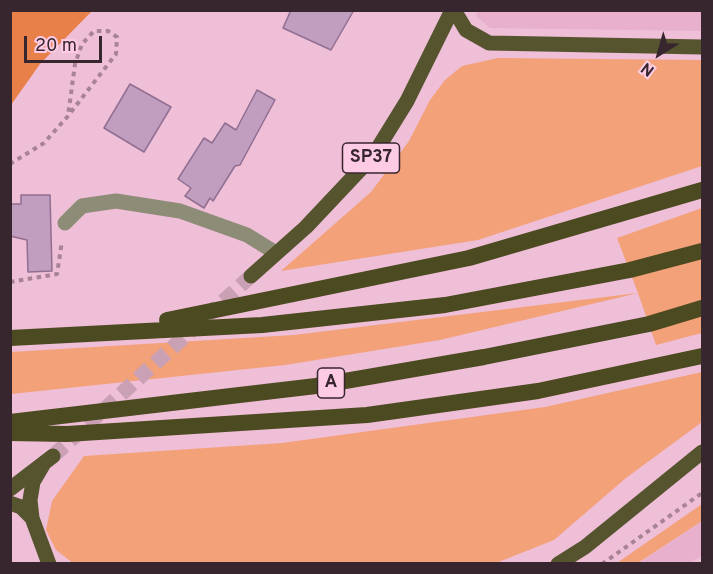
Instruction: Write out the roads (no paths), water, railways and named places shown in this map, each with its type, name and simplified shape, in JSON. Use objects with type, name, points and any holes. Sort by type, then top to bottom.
[{"type":"highway","points":[[118,330],[469,258],[702,190]]},
{"type":"highway","points":[[10,338],[118,330],[262,325],[434,306],[630,270],[702,250]]},
{"type":"highway","name":"A","points":[[10,422],[316,386],[484,357],[649,324],[702,308]]},
{"type":"highway","points":[[10,433],[67,434],[367,415],[538,391],[702,356]]},
{"type":"main road","points":[[453,10],[466,30],[489,43],[702,47]]},
{"type":"main road","name":"SP37","points":[[251,276],[338,195],[373,156],[407,100],[453,10]]},
{"type":"main road","points":[[558,564],[585,548],[702,452]]},
{"type":"main road","points":[[10,489],[48,461],[33,482],[30,500],[32,518],[49,564]]},
{"type":"main road","points":[[10,503],[21,507],[32,518]]},
{"type":"main road","points":[[34,564],[40,544]]},
{"type":"street","points":[[65,223],[82,206],[116,201],[180,211],[246,235],[276,253]]},
{"type":"tunnel","points":[[53,456],[251,276]]}]
